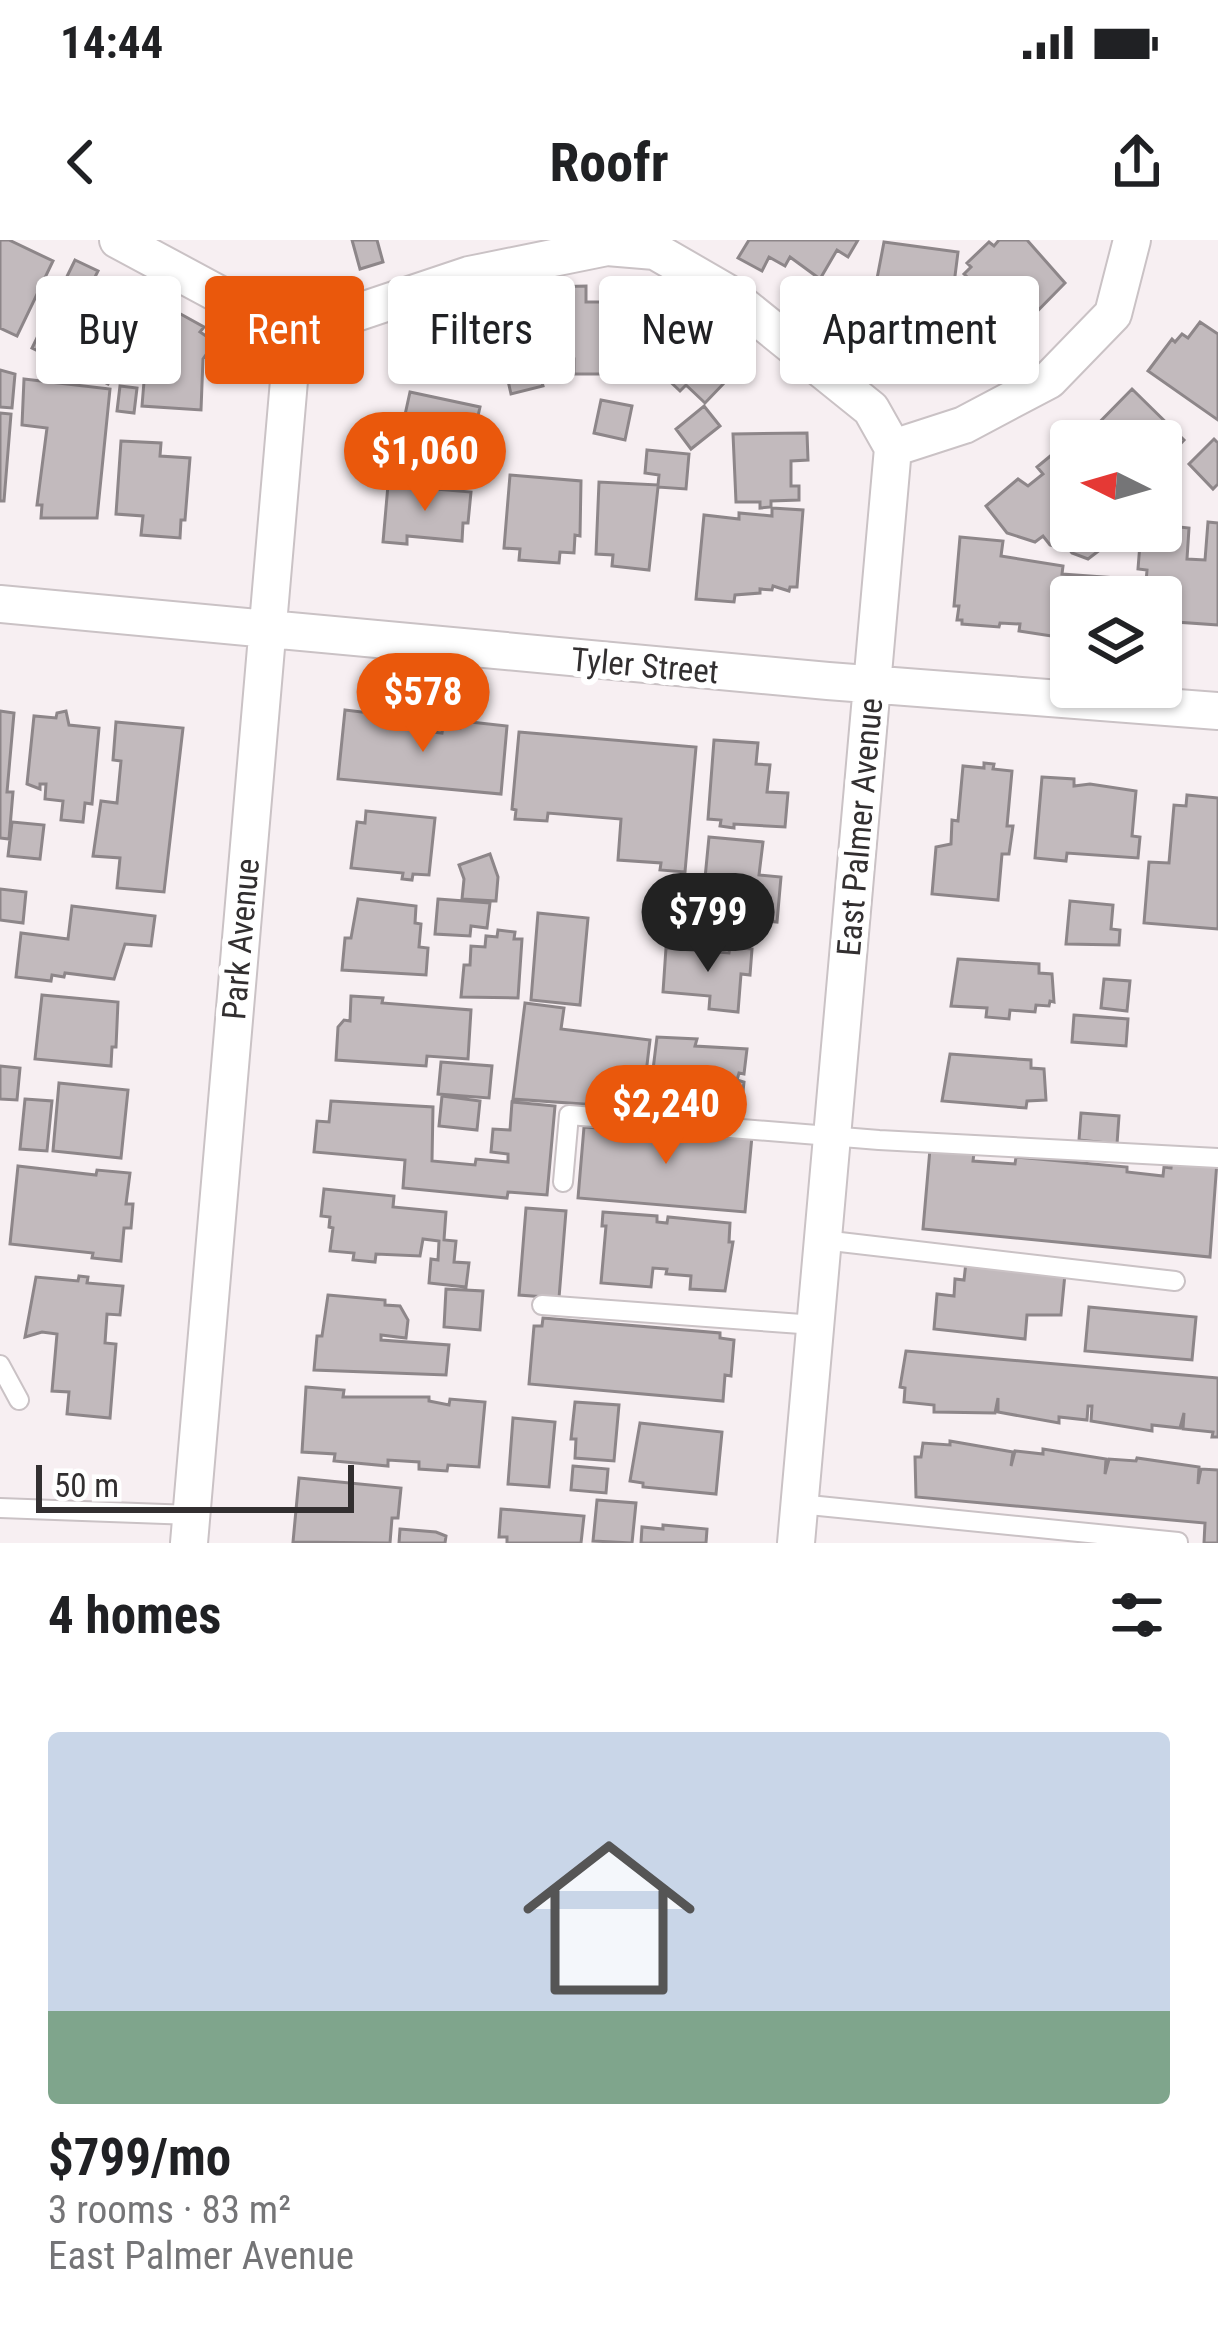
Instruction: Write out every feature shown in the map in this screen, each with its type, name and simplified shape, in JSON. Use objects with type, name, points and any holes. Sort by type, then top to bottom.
[{"type":"street","points":[[118,240],[205,287]]},
{"type":"street","points":[[364,310],[469,275],[608,247],[655,251],[726,292],[871,409],[893,448],[964,425],[1049,380],[1113,314],[1132,240]]},
{"type":"street","name":"Park Avenue","points":[[190,1529],[288,384]]},
{"type":"street","name":"East Palmer Avenue","points":[[796,1543],[893,448]]},
{"type":"street","name":"Tyler Street","points":[[0,604],[872,685],[1218,711]]},
{"type":"lane","points":[[563,1182],[568,1115],[832,1137],[1218,1158]]},
{"type":"lane","points":[[823,1240],[1175,1281]]},
{"type":"lane","points":[[542,1305],[815,1325]]},
{"type":"lane","points":[[0,1365],[19,1400]]},
{"type":"lane","points":[[799,1504],[1178,1542]]},
{"type":"lane","points":[[0,1508],[190,1529]]},
{"type":"building","points":[[0,240],[9,240],[53,261],[46,276],[36,276],[36,296],[17,336],[0,328]]},
{"type":"building","points":[[352,240],[377,240],[383,262],[360,269]]},
{"type":"building","points":[[749,240],[858,240],[848,257],[837,250],[822,276],[790,257],[785,266],[769,257],[762,271],[738,258]]},
{"type":"building","points":[[999,240],[1027,240],[1065,283],[1039,309],[1039,276],[964,274],[971,267],[967,263],[989,242],[994,246]]},
{"type":"building","points":[[884,242],[958,252],[955,276],[878,276]]},
{"type":"building","points":[[75,260],[98,271],[96,276],[67,276]]},
{"type":"building","points":[[575,286],[586,286],[586,302],[599,302],[599,374],[575,374]]},
{"type":"building","points":[[181,314],[204,327],[200,332],[205,335],[201,410],[142,406],[144,384],[181,384]]},
{"type":"building","points":[[1200,322],[1218,334],[1218,420],[1148,371],[1172,339],[1175,342],[1182,334],[1188,338]]},
{"type":"building","points":[[0,370],[15,374],[12,408],[0,407]]},
{"type":"building","points":[[24,379],[110,389],[97,518],[41,518],[42,505],[37,505],[47,428],[22,425]]},
{"type":"building","points":[[509,384],[542,384],[543,386],[511,394]]},
{"type":"building","points":[[673,384],[723,384],[705,403],[686,385],[680,391]]},
{"type":"building","points":[[120,386],[137,388],[134,413],[117,411]]},
{"type":"building","points":[[1132,389],[1164,420],[1102,420]]},
{"type":"building","points":[[410,392],[480,407],[464,479],[386,462],[393,431],[401,433]]},
{"type":"building","points":[[601,400],[632,406],[625,440],[594,433]]},
{"type":"building","points":[[704,406],[720,426],[691,449],[676,429]]},
{"type":"building","points":[[0,413],[11,414],[4,501],[0,501]]},
{"type":"building","points":[[807,433],[808,460],[791,461],[791,486],[799,486],[799,500],[771,501],[771,507],[760,508],[760,502],[736,502],[733,434]]},
{"type":"building","points":[[1214,439],[1218,443],[1218,484],[1213,489],[1189,464]]},
{"type":"building","points":[[121,441],[161,443],[160,456],[190,458],[180,538],[141,535],[143,516],[116,514]]},
{"type":"building","points":[[647,450],[689,454],[686,489],[658,487],[649,570],[612,566],[613,555],[596,554],[599,482],[658,485],[659,475],[645,473]]},
{"type":"building","points":[[1050,456],[1050,545],[1043,536],[1035,542],[1007,533],[986,506],[1018,479],[1028,486],[1043,474],[1037,467]]},
{"type":"building","points":[[510,475],[581,481],[580,536],[575,535],[574,553],[560,552],[559,563],[519,560],[520,549],[504,548]]},
{"type":"building","points":[[388,485],[471,492],[462,541],[407,536],[407,544],[383,542]]},
{"type":"building","points":[[772,508],[803,510],[797,587],[760,589],[760,593],[735,595],[734,602],[696,599],[704,515],[772,516]]},
{"type":"building","points":[[1208,522],[1218,523],[1218,625],[1182,622],[1182,576],[1147,576],[1147,570],[1138,569],[1139,552],[1182,552],[1182,527],[1189,528],[1187,559],[1205,560]]},
{"type":"building","points":[[960,537],[1003,541],[1001,556],[1063,566],[1062,574],[1089,576],[1050,576],[1050,636],[1019,631],[1020,624],[962,624],[957,620],[959,606],[954,606]]},
{"type":"building","points":[[1071,552],[1097,552],[1088,559]]},
{"type":"building","points":[[345,710],[387,715],[386,727],[442,733],[443,727],[460,728],[461,721],[507,726],[501,794],[338,779]]},
{"type":"building","points":[[0,711],[14,713],[7,792],[13,792],[9,839],[0,838]]},
{"type":"building","points":[[66,711],[69,725],[99,728],[92,804],[85,803],[83,822],[61,820],[63,801],[45,799],[46,784],[40,784],[40,789],[27,784],[34,716],[56,718]]},
{"type":"building","points":[[116,722],[183,728],[164,892],[117,888],[120,858],[93,856],[101,801],[117,803],[121,761],[113,760]]},
{"type":"building","points":[[519,732],[696,747],[685,872],[660,870],[661,863],[618,860],[621,819],[548,813],[547,821],[515,819]]},
{"type":"building","points":[[714,740],[758,743],[756,764],[770,765],[767,792],[788,793],[785,827],[734,824],[734,828],[708,819]]},
{"type":"building","points":[[984,763],[1012,771],[1007,826],[1013,826],[1009,854],[1002,854],[998,900],[932,894],[936,847],[951,844],[952,820],[958,821],[963,766],[984,768]]},
{"type":"building","points":[[1042,777],[1074,779],[1074,786],[1136,791],[1132,836],[1140,837],[1138,858],[1067,853],[1066,861],[1035,858]]},
{"type":"building","points":[[1187,795],[1218,798],[1218,929],[1144,923],[1149,862],[1169,863],[1174,805],[1186,806]]},
{"type":"building","points":[[366,811],[435,818],[429,875],[413,874],[412,880],[402,879],[403,873],[351,868],[357,822],[365,823]]},
{"type":"building","points":[[12,822],[44,825],[40,859],[8,856]]},
{"type":"building","points":[[709,837],[763,842],[759,875],[781,877],[777,922],[702,909]]},
{"type":"building","points":[[490,854],[498,877],[496,901],[462,899],[464,879],[459,865]]},
{"type":"building","points":[[0,889],[26,892],[23,923],[0,920]]},
{"type":"building","points":[[358,899],[416,906],[415,923],[421,924],[419,947],[428,948],[426,975],[342,970],[345,938],[351,938]]},
{"type":"building","points":[[438,899],[490,903],[487,928],[471,926],[470,936],[435,934]]},
{"type":"building","points":[[1070,901],[1113,905],[1111,929],[1120,930],[1119,945],[1066,944]]},
{"type":"building","points":[[72,906],[155,916],[151,946],[125,944],[114,979],[65,973],[64,977],[52,975],[51,981],[16,977],[21,933],[68,939]]},
{"type":"building","points":[[538,913],[588,918],[580,1005],[531,1000]]},
{"type":"building","points":[[498,930],[515,932],[514,939],[522,939],[518,998],[461,997],[471,946],[485,947],[486,936],[497,937]]},
{"type":"building","points":[[730,947],[752,949],[750,975],[741,974],[738,1012],[709,1009],[710,996],[663,992],[666,948],[729,953]]},
{"type":"building","points":[[958,959],[1039,964],[1039,973],[1052,974],[1054,1002],[1036,1005],[1035,1012],[1010,1010],[1009,1019],[986,1017],[987,1008],[951,1006]]},
{"type":"building","points":[[1104,979],[1130,981],[1127,1011],[1101,1008]]},
{"type":"building","points":[[42,995],[118,1002],[111,1066],[35,1059]]},
{"type":"building","points":[[351,996],[471,1010],[468,1059],[427,1056],[426,1066],[336,1060],[338,1027],[350,1021]]},
{"type":"building","points":[[525,1003],[564,1008],[561,1029],[650,1040],[646,1073],[637,1072],[635,1092],[650,1094],[657,1037],[697,1039],[695,1046],[747,1049],[744,1074],[739,1073],[737,1080],[744,1082],[741,1110],[725,1108],[724,1114],[513,1099]]},
{"type":"building","points":[[1074,1015],[1128,1019],[1126,1046],[1072,1042]]},
{"type":"building","points":[[950,1054],[1031,1060],[1031,1068],[1044,1069],[1046,1100],[1027,1101],[1026,1108],[942,1101]]},
{"type":"building","points":[[441,1062],[492,1066],[489,1098],[438,1094]]},
{"type":"building","points":[[0,1066],[20,1068],[17,1100],[0,1099]]},
{"type":"building","points":[[59,1083],[128,1090],[121,1158],[53,1151]]},
{"type":"building","points":[[442,1096],[480,1101],[477,1130],[439,1126]]},
{"type":"building","points":[[25,1099],[52,1101],[47,1151],[20,1149]]},
{"type":"building","points":[[331,1101],[433,1107],[432,1161],[475,1165],[476,1159],[508,1162],[508,1154],[491,1152],[493,1129],[510,1130],[512,1102],[555,1106],[547,1195],[508,1192],[507,1198],[403,1188],[405,1160],[314,1152],[317,1121],[329,1122]]},
{"type":"building","points":[[1081,1113],[1119,1116],[1117,1144],[1079,1140]]},
{"type":"building","points":[[628,1123],[685,1128],[684,1135],[691,1131],[752,1136],[745,1212],[578,1198],[584,1127],[627,1130]]},
{"type":"building","points":[[930,1149],[974,1153],[973,1161],[1015,1164],[1016,1157],[1127,1167],[1127,1172],[1163,1176],[1172,1158],[1217,1161],[1210,1257],[923,1229]]},
{"type":"building","points":[[18,1166],[96,1175],[97,1170],[130,1173],[126,1204],[133,1204],[131,1228],[124,1228],[121,1261],[92,1258],[93,1253],[10,1244]]},
{"type":"building","points":[[324,1189],[394,1196],[393,1207],[446,1212],[444,1240],[456,1241],[454,1262],[469,1263],[466,1287],[429,1283],[431,1259],[438,1260],[439,1241],[423,1239],[420,1256],[376,1254],[375,1262],[353,1260],[354,1253],[330,1251],[333,1228],[330,1217],[321,1216]]},
{"type":"building","points":[[526,1208],[566,1211],[559,1298],[519,1295]]},
{"type":"building","points":[[603,1212],[657,1216],[657,1222],[667,1223],[668,1217],[730,1223],[729,1242],[733,1242],[725,1291],[690,1289],[691,1276],[653,1268],[651,1287],[601,1283]]},
{"type":"building","points":[[966,1262],[1065,1274],[1061,1315],[1027,1315],[1025,1339],[934,1329],[937,1294],[954,1296],[955,1279],[964,1280]]},
{"type":"building","points":[[79,1276],[88,1277],[87,1283],[123,1286],[120,1315],[107,1314],[105,1343],[116,1344],[110,1418],[67,1414],[69,1392],[52,1391],[57,1334],[25,1337],[36,1277],[78,1281]]},
{"type":"building","points":[[446,1289],[483,1291],[480,1330],[444,1327]]},
{"type":"building","points":[[328,1295],[385,1300],[385,1305],[400,1306],[408,1320],[406,1338],[381,1335],[381,1340],[449,1345],[446,1375],[314,1370]]},
{"type":"building","points":[[1089,1307],[1196,1317],[1192,1360],[1085,1351]]},
{"type":"building","points":[[543,1318],[720,1333],[720,1338],[734,1340],[723,1401],[529,1384],[534,1326],[542,1326]]},
{"type":"building","points":[[906,1351],[1218,1378],[1218,1437],[1212,1437],[1213,1432],[1183,1429],[1184,1413],[1180,1428],[1152,1425],[1152,1431],[1091,1421],[1092,1406],[1088,1406],[1087,1420],[1059,1417],[1059,1423],[998,1412],[998,1398],[995,1413],[934,1412],[934,1405],[904,1402],[905,1388],[900,1387]]},
{"type":"building","points":[[306,1387],[344,1390],[343,1397],[429,1397],[429,1401],[449,1405],[450,1399],[485,1402],[479,1467],[419,1469],[419,1462],[388,1460],[388,1466],[334,1461],[335,1454],[302,1452]]},
{"type":"building","points":[[575,1402],[619,1405],[614,1461],[575,1458],[576,1439],[571,1439]]},
{"type":"building","points":[[513,1418],[555,1422],[549,1487],[508,1484]]},
{"type":"building","points":[[640,1423],[722,1432],[716,1494],[643,1487],[643,1483],[630,1481]]},
{"type":"building","points":[[950,1441],[1013,1452],[1011,1466],[1015,1451],[1043,1454],[1043,1449],[1106,1459],[1105,1474],[1109,1459],[1137,1458],[1199,1467],[1198,1484],[1201,1469],[1218,1470],[1218,1543],[1204,1543],[1205,1523],[916,1497],[915,1457],[921,1457],[923,1443],[950,1445]]},
{"type":"building","points":[[573,1466],[608,1469],[606,1493],[571,1490]]},
{"type":"building","points":[[299,1478],[401,1488],[390,1543],[293,1542]]},
{"type":"building","points":[[597,1500],[636,1503],[632,1543],[593,1541]]},
{"type":"building","points":[[501,1509],[584,1516],[581,1543],[507,1543],[507,1537],[499,1537]]},
{"type":"building","points":[[663,1525],[707,1529],[706,1543],[641,1543],[642,1527],[663,1529]]},
{"type":"building","points":[[400,1529],[436,1532],[446,1536],[445,1543],[399,1543]]}]
